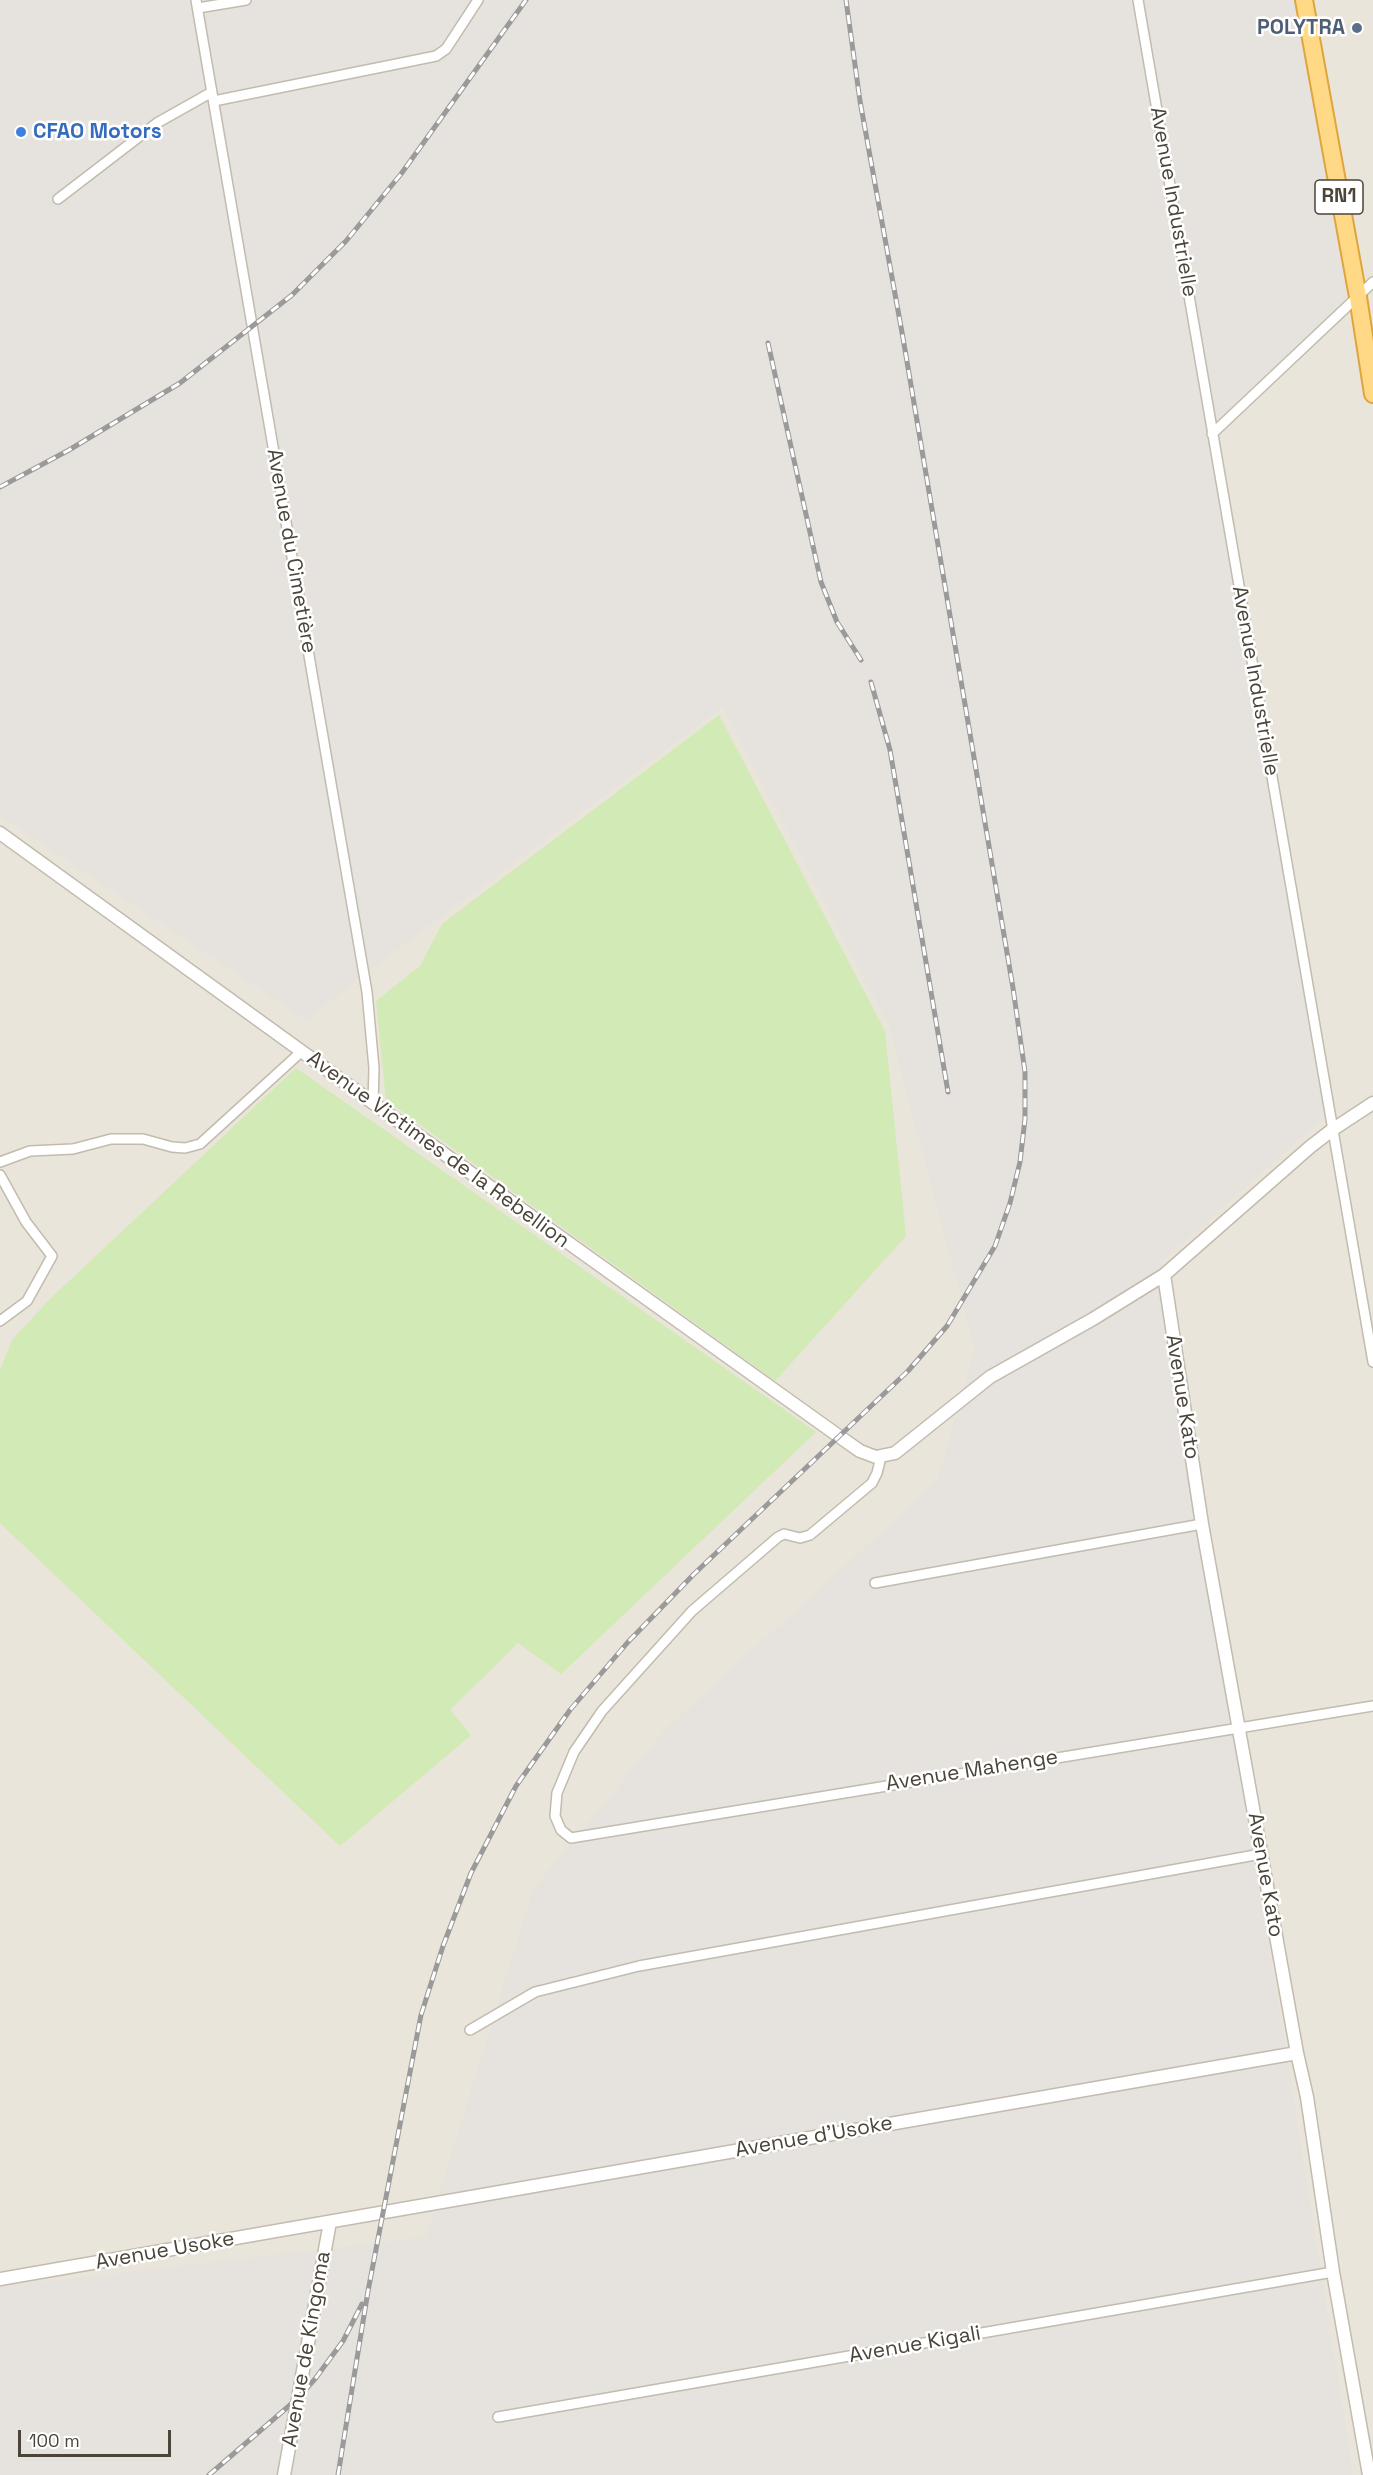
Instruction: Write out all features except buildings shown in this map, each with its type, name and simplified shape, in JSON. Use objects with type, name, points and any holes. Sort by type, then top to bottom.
[{"type":"highway","name":"RN1","points":[[1304,0],[1358,297],[1367,319],[1373,394]]},
{"type":"street","points":[[197,4],[246,0]]},
{"type":"street","points":[[58,199],[157,123],[213,96],[441,54],[478,0]]},
{"type":"street","name":"Avenue Industrielle","points":[[1138,0],[1373,1362]]},
{"type":"street","name":"Avenue du Cimetière","points":[[197,4],[367,992],[374,1068],[373,1103]]},
{"type":"street","points":[[1212,434],[1373,282]]},
{"type":"street","name":"Avenue Victimes de la Rebellion","points":[[0,833],[301,1052],[840,1437],[867,1454],[881,1457]]},
{"type":"street","points":[[0,1162],[40,1150],[73,1149],[111,1139],[143,1138],[172,1147],[185,1148],[200,1144],[301,1052]]},
{"type":"street","points":[[881,1457],[901,1448],[967,1393],[990,1377],[1093,1319],[1164,1275],[1332,1130],[1373,1103]]},
{"type":"street","points":[[0,1175],[26,1222],[52,1257],[27,1301],[0,1322]]},
{"type":"street","name":"Avenue Kato","points":[[1164,1275],[1202,1524],[1297,2053],[1307,2097],[1333,2272],[1370,2475]]},
{"type":"street","name":"Avenue Mahenge","points":[[881,1457],[872,1483],[810,1535],[800,1538],[784,1534],[778,1537],[692,1611],[602,1711],[574,1752],[557,1793],[555,1816],[561,1830],[571,1838],[1373,1706]]},
{"type":"street","points":[[875,1583],[1202,1524]]},
{"type":"street","points":[[470,2030],[520,1998],[535,1992],[627,1969],[1261,1854]]},
{"type":"street","name":"Avenue d'Usoke","points":[[330,2223],[1297,2053]]},
{"type":"street","name":"Avenue Usoke","points":[[0,2279],[330,2223]]},
{"type":"street","name":"Avenue de Kingoma","points":[[284,2475],[330,2223]]},
{"type":"street","name":"Avenue Kigali","points":[[498,2417],[1333,2272]]},
{"type":"shaded area","points":[[0,0],[1373,0],[1373,2475],[0,2475]]},
{"type":"shaded area","points":[[0,0],[1296,0],[1348,300],[1214,434],[1335,1108],[1161,1262],[1353,2475],[0,2475],[0,2287],[426,2237],[533,1890],[666,1729],[937,1482],[975,1350],[889,1026],[723,707],[348,986],[307,1021],[0,815]]},
{"type":"green space","points":[[719,715],[885,1031],[906,1236],[775,1381],[386,1100],[376,1001],[420,966],[442,924]]},
{"type":"green space","points":[[296,1068],[816,1432],[561,1674],[518,1643],[450,1710],[471,1735],[340,1846],[0,1523],[0,1370],[12,1340],[49,1300]]},
{"type":"railway","points":[[0,487],[69,450],[180,383],[292,295],[346,241],[401,174],[526,0]]},
{"type":"railway","points":[[338,2475],[368,2291],[421,2015],[443,1946],[471,1873],[516,1786],[570,1710],[628,1642],[694,1574],[908,1371],[947,1326],[995,1246],[1010,1203],[1020,1162],[1025,1119],[1025,1072],[1013,988],[903,338],[860,101],[846,0]]},
{"type":"railway","points":[[768,343],[821,582],[837,622],[861,660]]},
{"type":"railway","points":[[871,682],[890,750],[948,1092]]},
{"type":"railway","points":[[209,2475],[297,2399],[315,2379],[343,2341],[362,2304]]},
{"type":"place","name":"POLYTRA","points":[[1357,28]]},
{"type":"place","name":"CFAO Motors","points":[[21,132]]}]
